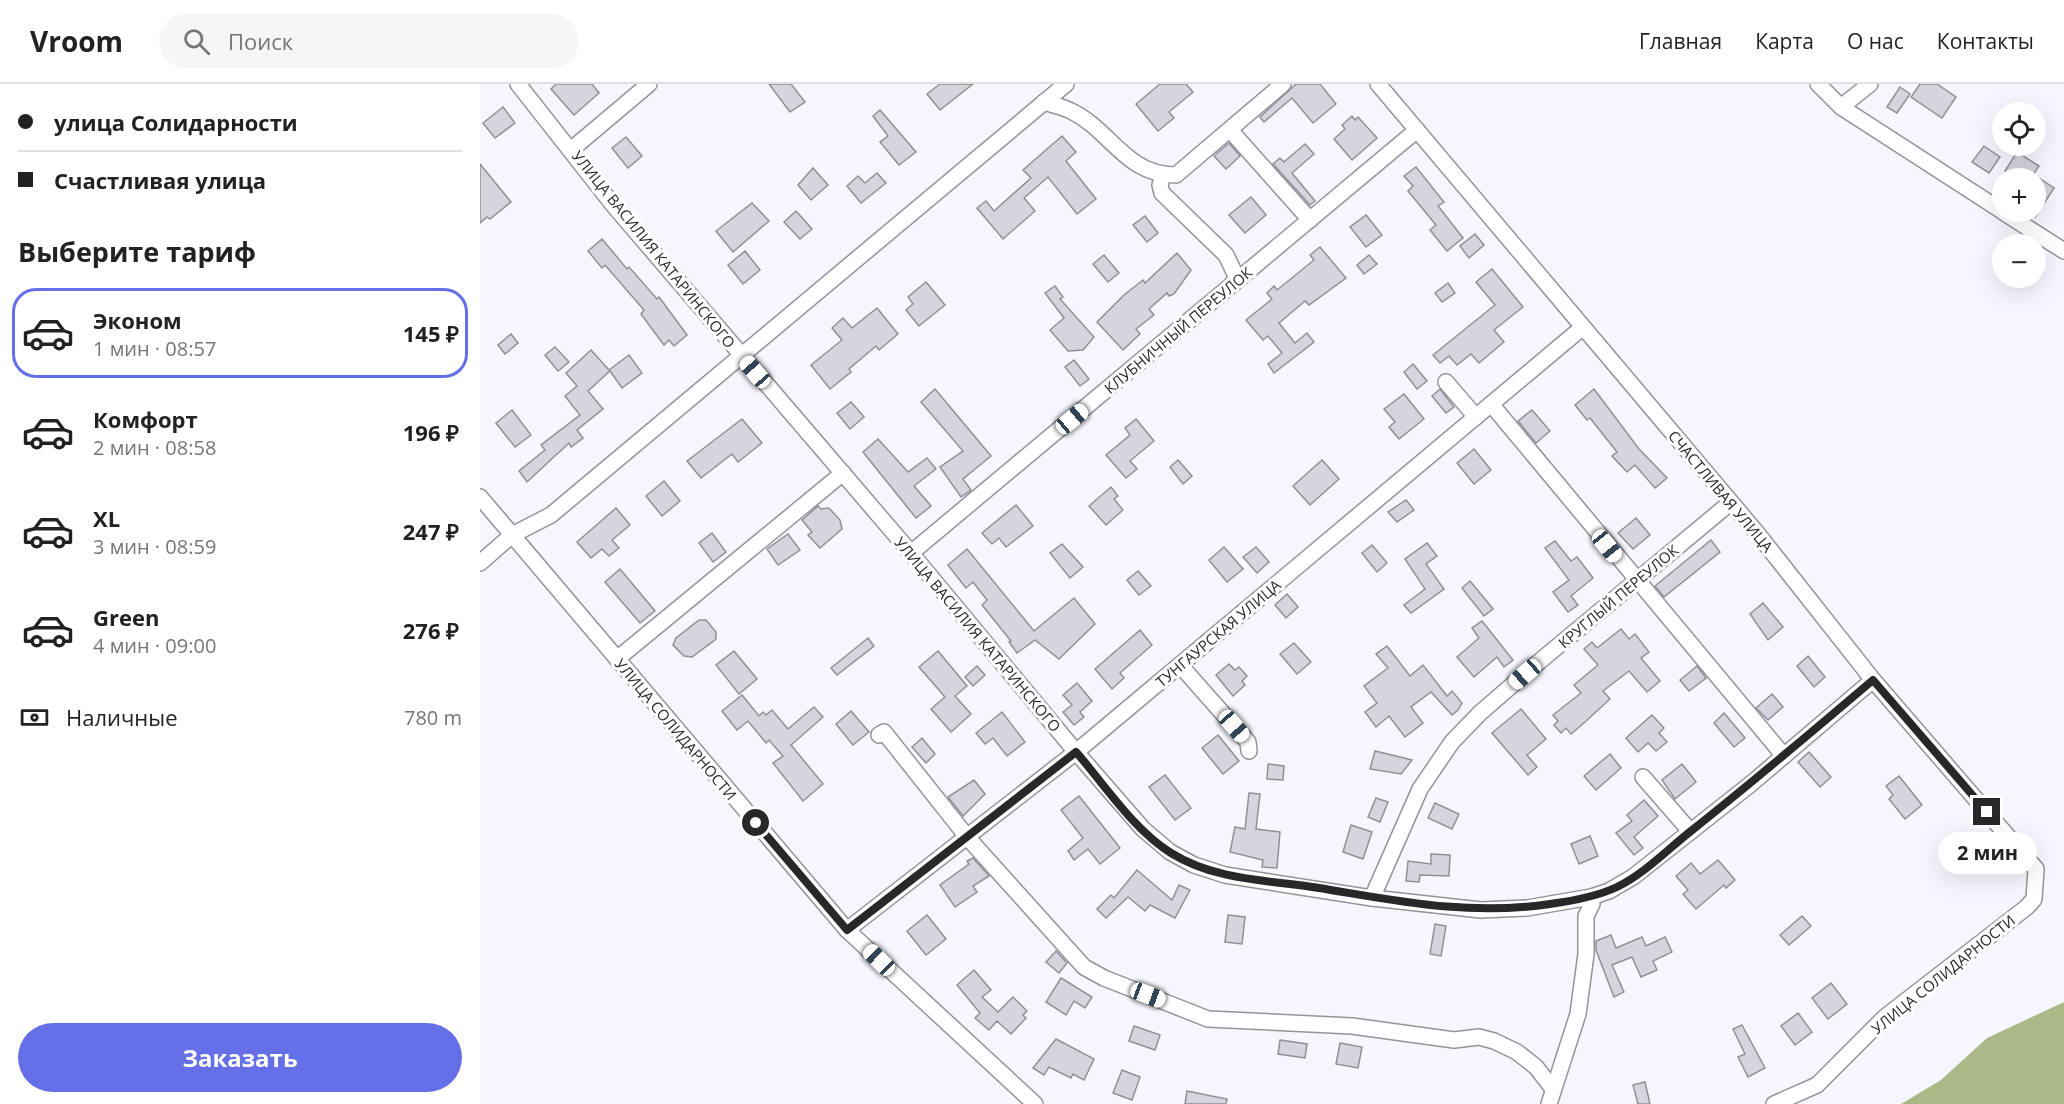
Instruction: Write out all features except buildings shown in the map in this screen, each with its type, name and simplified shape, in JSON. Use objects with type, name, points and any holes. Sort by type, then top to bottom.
[{"type":"street","name":"УЛИЦА ВАСИЛИЯ КАТАРИНСКОГО","points":[[518,84],[572,149],[615,206],[911,553],[1076,752],[1143,829],[1170,852],[1194,865],[1225,875],[1372,898],[1481,910],[1527,908],[1591,897],[1627,882],[1784,756],[1873,680]]},
{"type":"street","points":[[572,149],[649,84]]},
{"type":"street","points":[[480,563],[512,535],[551,515],[1066,84]]},
{"type":"street","points":[[1044,102],[1072,111],[1131,162],[1163,174],[1176,175],[1283,84]]},
{"type":"street","name":"СЧАСТЛИВАЯ УЛИЦА","points":[[1378,84],[1757,533],[1873,680],[2036,869],[2034,900],[2027,907]]},
{"type":"street","points":[[1818,84],[1841,107],[1992,204]]},
{"type":"street","points":[[1841,107],[1870,84]]},
{"type":"street","points":[[1230,130],[1310,220]]},
{"type":"street","name":"КЛУБНИЧНЫЙ ПЕРЕУЛОК","points":[[911,553],[1417,130]]},
{"type":"street","points":[[1163,174],[1160,185],[1162,193],[1226,255],[1236,276],[1233,284]]},
{"type":"street","points":[[2020,222],[2064,251]]},
{"type":"street","name":"ТУНГАУРСКАЯ УЛИЦА","points":[[847,930],[1076,752],[1583,327]]},
{"type":"street","points":[[1446,382],[1476,417]]},
{"type":"street","points":[[1491,404],[1784,756]]},
{"type":"street","points":[[617,659],[843,473]]},
{"type":"street","name":"УЛИЦА СОЛИДАРНОСТИ","points":[[480,497],[847,930],[1035,1104]]},
{"type":"street","name":"КРУГЛЫЙ ПЕРЕУЛОК","points":[[1372,898],[1420,789],[1452,742],[1480,713],[1730,503]]},
{"type":"street","points":[[1180,665],[1248,742],[1249,751]]},
{"type":"street","points":[[879,735],[884,732],[968,838],[1084,967],[1104,978],[1208,1019],[1352,1026],[1454,1040],[1487,1039],[1517,1052],[1536,1067],[1551,1096]]},
{"type":"street","points":[[1643,777],[1690,831]]},
{"type":"street","points":[[1551,1096],[1578,1014],[1586,954],[1586,916],[1592,904],[1591,897]]},
{"type":"street","name":"УЛИЦА СОЛИДАРНОСТИ","points":[[1774,1104],[1817,1084],[1885,1017],[2027,907]]},
{"type":"green space","points":[[2064,1002],[2064,1104],[1901,1104],[1941,1080],[1987,1038]]},
{"type":"route","points":[[756,823],[847,930],[1076,752],[1143,829],[1170,852],[1194,865],[1225,875],[1415,904],[1481,910],[1527,908],[1591,897],[1620,886],[1752,783],[1873,680],[1987,812]]}]
